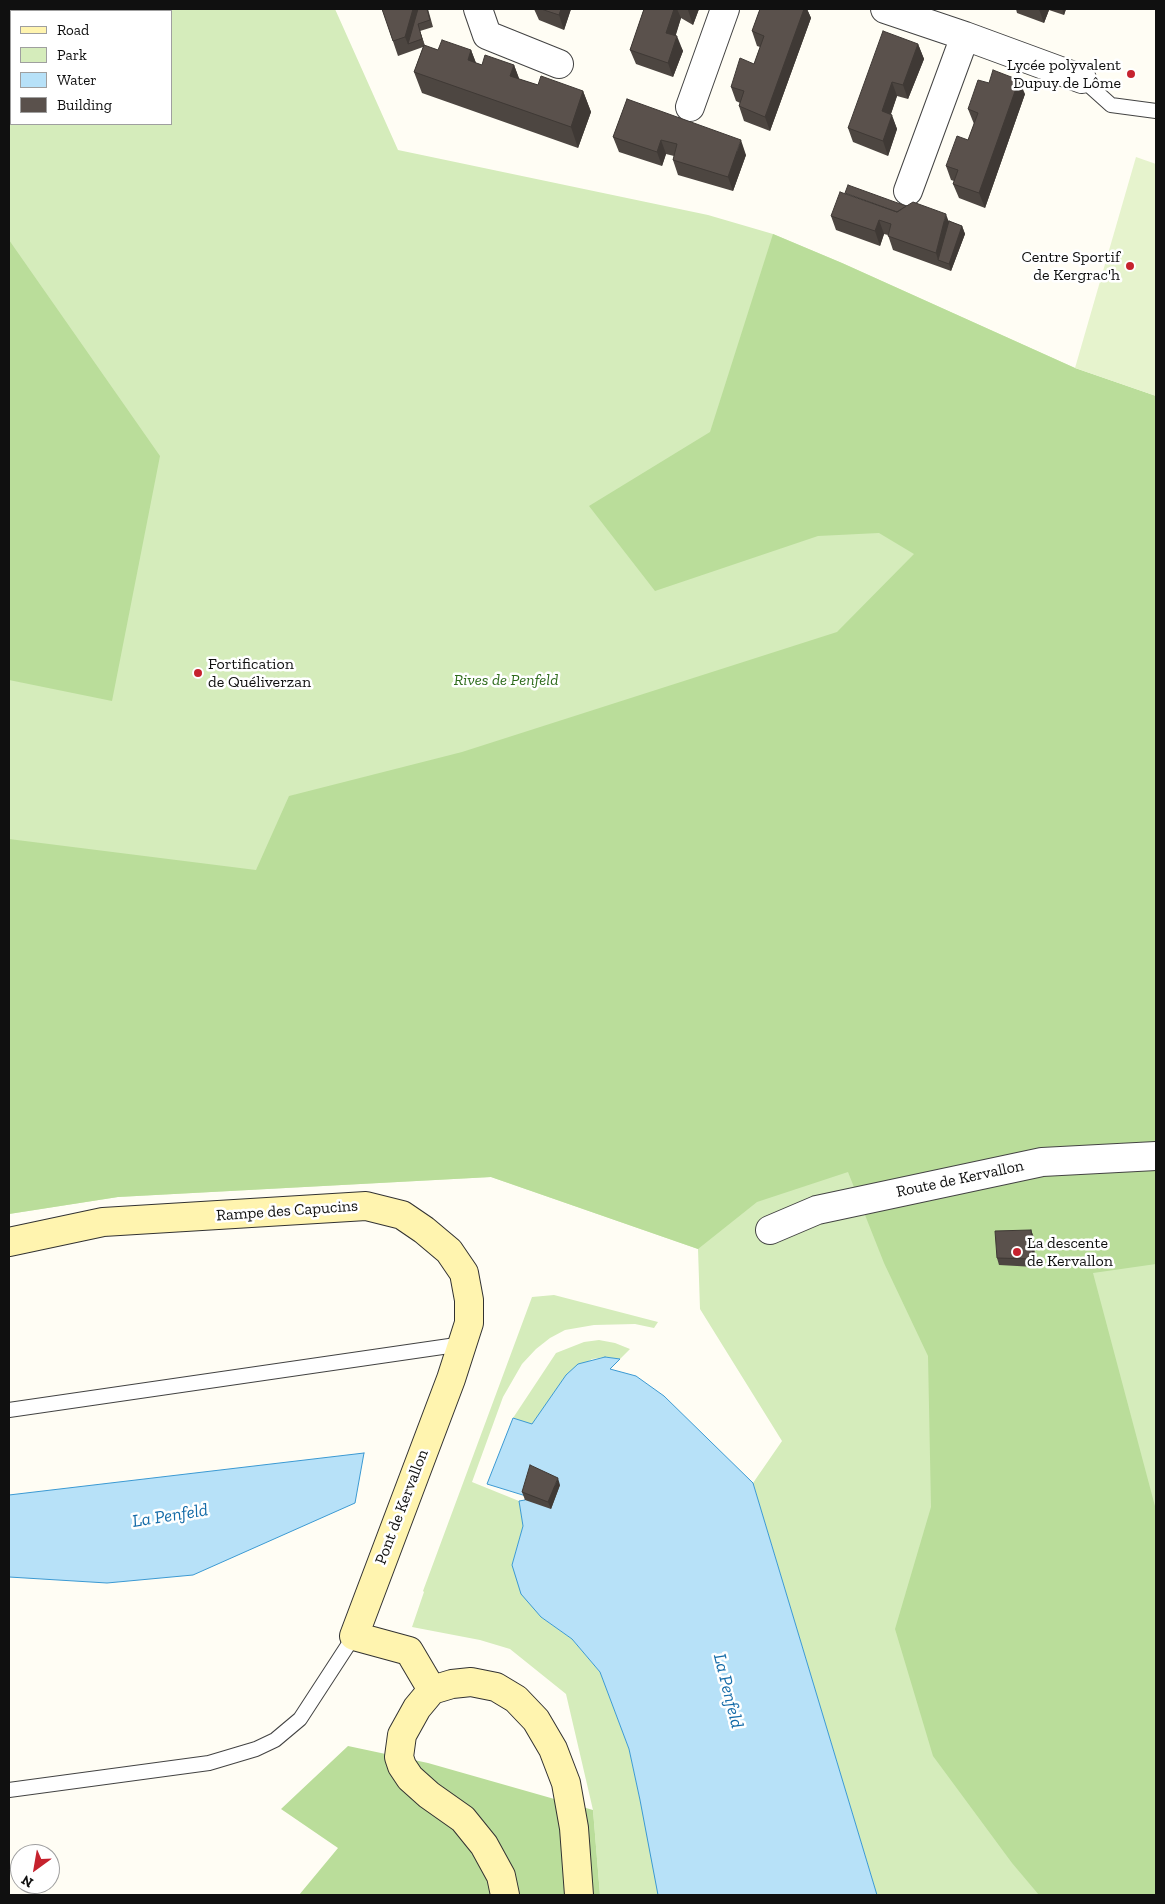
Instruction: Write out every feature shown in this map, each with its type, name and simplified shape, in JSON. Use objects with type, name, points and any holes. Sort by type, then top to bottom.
[{"type":"street","points":[[478,9],[487,35],[559,64]]},
{"type":"street","points":[[690,107],[725,9]]},
{"type":"street","points":[[885,9],[966,36],[1082,79]]},
{"type":"street","points":[[908,191],[966,36]]},
{"type":"street","name":"Route de Kervallon","points":[[770,1230],[816,1210],[1042,1162],[1156,1156]]},
{"type":"street","name":"Rampe des Capucins","points":[[9,1242],[103,1222],[366,1206],[402,1215],[449,1251],[464,1274],[469,1300],[469,1323],[451,1378]]},
{"type":"street","name":"Pont de Kervallon","points":[[354,1636],[451,1378]]},
{"type":"street","points":[[354,1636],[409,1651],[432,1690]]},
{"type":"street","points":[[505,1895],[501,1876],[484,1845],[463,1819],[429,1795],[410,1778],[402,1766],[399,1756],[402,1734],[417,1708],[432,1690],[452,1684],[471,1682],[496,1687],[516,1699],[536,1720],[553,1749],[566,1783],[574,1828],[579,1895]]},
{"type":"lane","points":[[1082,79],[1111,104],[1156,111]]},
{"type":"lane","points":[[9,1410],[463,1344]]},
{"type":"lane","points":[[9,1790],[209,1763],[256,1749],[275,1740],[300,1720],[354,1636]]},
{"type":"green space","name":"Rives de Penfeld","points":[[9,9],[335,9],[398,150],[708,215],[773,234],[1075,368],[1156,396],[1156,1895],[877,1895],[753,1483],[782,1441],[700,1309],[698,1249],[491,1177],[118,1197],[9,1214]]},
{"type":"green space","name":"Centre Sportif de Kergrac'h","points":[[1136,157],[1156,164],[1156,396],[1075,368]]},
{"type":"green space","points":[[773,234],[1075,368],[1156,396],[1156,1264],[1093,1273],[1156,1510],[1156,1895],[1039,1895],[1012,1863],[933,1756],[895,1629],[931,1507],[928,1356],[884,1263],[848,1172],[757,1202],[698,1249],[491,1177],[118,1197],[9,1214],[9,839],[256,870],[289,796],[462,752],[837,632],[914,554],[879,533],[818,536],[655,591],[589,506],[710,432]]},
{"type":"green space","points":[[9,240],[160,456],[112,701],[9,680]]},
{"type":"green space","points":[[554,1295],[658,1322],[654,1328],[635,1324],[594,1325],[565,1330],[550,1338],[536,1349],[522,1364],[503,1397],[472,1482],[519,1501],[523,1526],[512,1565],[541,1617],[572,1639],[600,1672],[629,1749],[659,1895],[600,1895],[593,1810],[566,1694],[510,1649],[480,1640],[412,1627],[423,1591],[532,1297]]},
{"type":"green space","points":[[599,1340],[615,1343],[630,1349],[620,1359],[605,1357],[592,1359],[566,1375],[532,1425],[513,1418],[556,1353],[584,1342]]},
{"type":"green space","points":[[348,1746],[428,1763],[593,1810],[600,1895],[299,1895],[338,1848],[281,1809]]},
{"type":"water","name":"La Penfeld","points":[[605,1357],[620,1359],[610,1369],[636,1376],[664,1396],[753,1483],[877,1895],[658,1895],[629,1749],[600,1672],[572,1639],[541,1617],[521,1594],[512,1565],[523,1526],[519,1501],[525,1500],[526,1496],[487,1484],[513,1418],[532,1424],[566,1375],[578,1364]]},
{"type":"water","name":"La Penfeld","points":[[364,1453],[355,1503],[193,1575],[107,1583],[9,1577],[9,1495]]},
{"type":"building","points":[[9,9],[49,9],[10,10],[9,33]]},
{"type":"building","points":[[382,9],[413,9],[405,37],[393,41]]},
{"type":"building","points":[[418,9],[427,9],[430,20],[418,24],[422,39],[408,44]]},
{"type":"building","points":[[541,9],[561,9],[559,15]]},
{"type":"building","points":[[644,9],[674,9],[666,33],[677,36],[668,63],[630,50]]},
{"type":"building","points":[[760,9],[804,9],[765,117],[739,106],[744,91],[731,87],[740,58],[754,64],[764,36],[752,31]]},
{"type":"building","points":[[883,31],[918,44],[903,85],[892,82],[882,111],[892,115],[883,141],[848,128]]},
{"type":"building","points":[[442,40],[471,50],[468,60],[482,65],[485,55],[514,65],[510,76],[538,85],[541,76],[583,91],[571,127],[414,72],[424,45],[438,50]]},
{"type":"building","points":[[993,70],[1019,80],[979,193],[953,184],[958,170],[946,166],[957,136],[968,140],[978,113],[968,109],[978,80],[989,83]]},
{"type":"building","points":[[627,99],[741,140],[728,177],[673,160],[677,144],[661,140],[657,152],[613,137]]},
{"type":"building","points":[[848,185],[906,206],[897,212],[845,193]]},
{"type":"building","points":[[840,192],[897,212],[913,202],[946,214],[936,253],[888,236],[891,224],[879,220],[875,231],[831,216]]},
{"type":"building","points":[[949,221],[962,226],[949,264],[938,260]]},
{"type":"building","name":"La descente de Kervallon","points":[[1031,1230],[1033,1259],[997,1258],[995,1231]]},
{"type":"building","points":[[530,1465],[558,1478],[548,1502],[522,1492]]},
{"type":"place","name":"Lycée polyvalent Dupuy de Lôme","points":[[1131,74]]},
{"type":"place","name":"Centre Sportif de Kergrac'h","points":[[1130,266]]},
{"type":"place","name":"Fortification de Quéliverzan","points":[[198,673]]},
{"type":"place","name":"La descente de Kervallon","points":[[1017,1252]]}]
